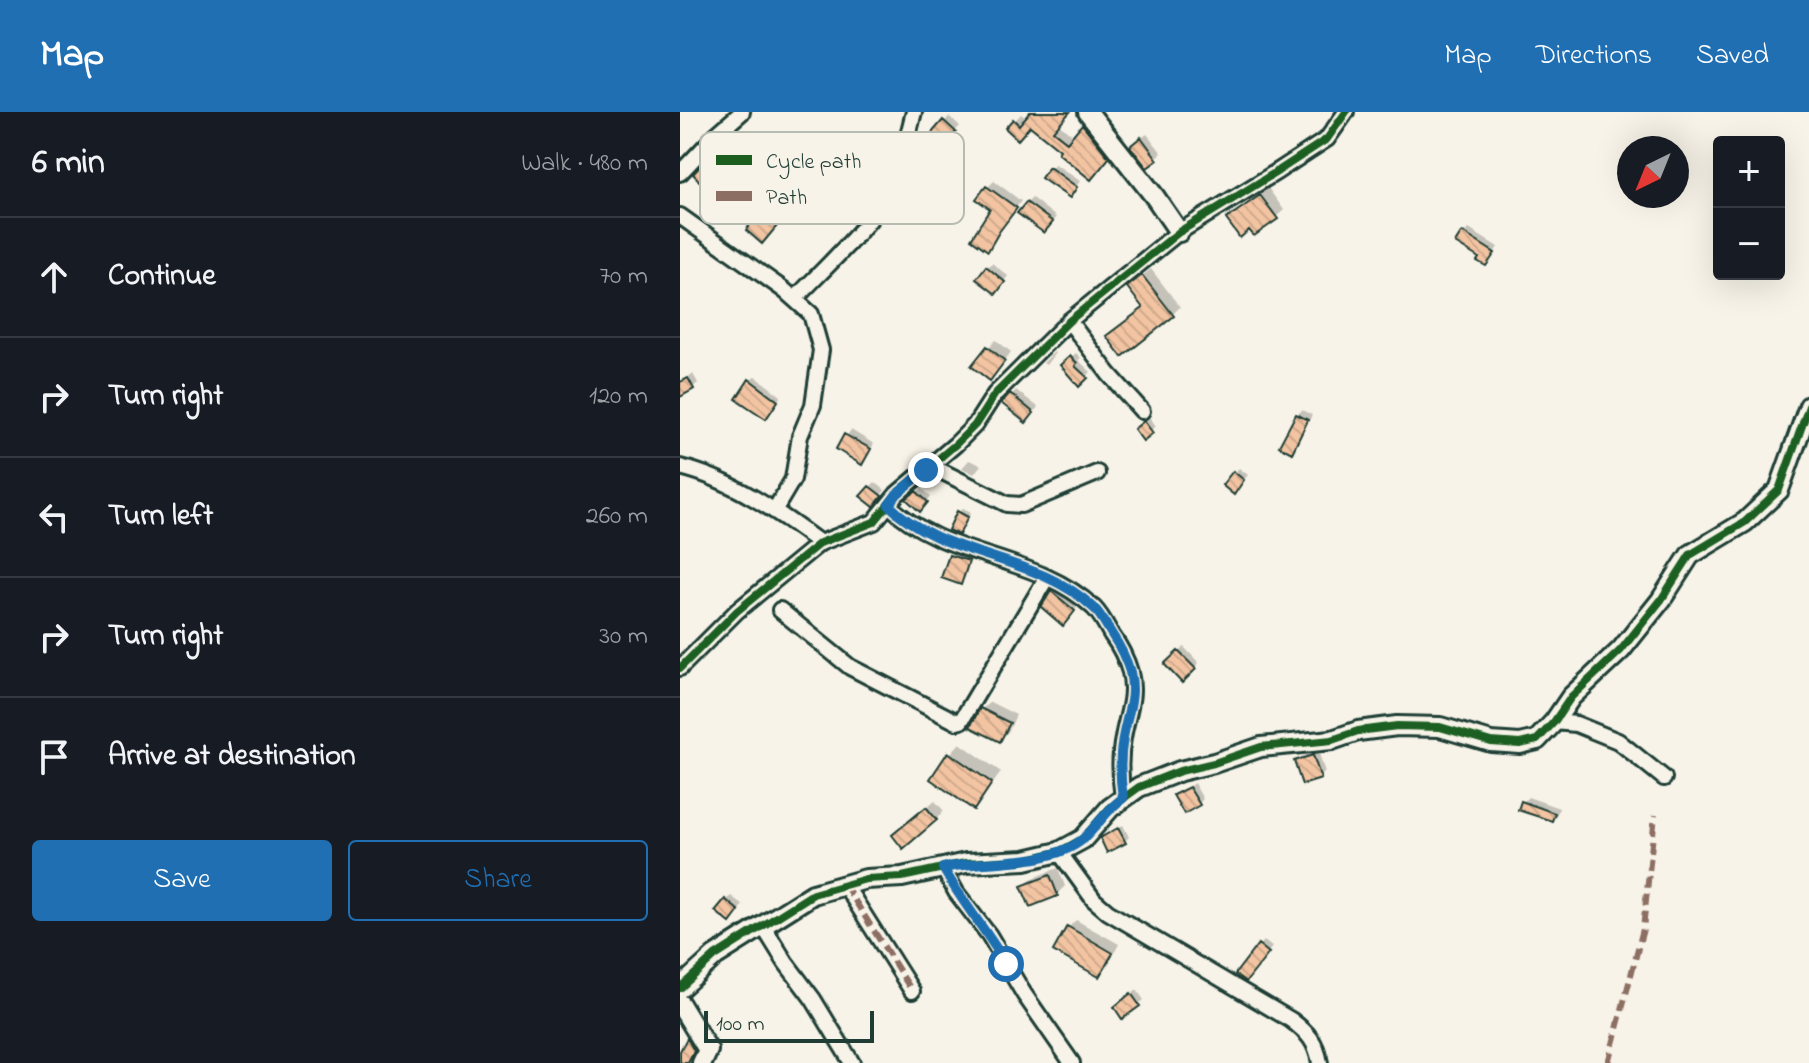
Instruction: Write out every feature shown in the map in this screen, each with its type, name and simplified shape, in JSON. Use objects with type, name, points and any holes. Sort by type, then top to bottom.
[{"type":"street","points":[[719,132],[742,112]]},
{"type":"street","points":[[908,132],[914,112]]},
{"type":"street","points":[[1088,112],[1179,232]]},
{"type":"street","points":[[680,668],[737,611],[820,543],[874,522],[897,494],[975,425],[995,394],[1069,321],[1149,254],[1327,139],[1346,112]]},
{"type":"street","points":[[680,173],[700,152]]},
{"type":"street","points":[[680,216],[755,268],[811,314],[821,350],[813,405],[800,436],[793,479],[774,511]]},
{"type":"street","points":[[795,299],[865,224]]},
{"type":"street","points":[[1069,321],[1142,411]]},
{"type":"street","points":[[680,988],[715,956],[813,894],[866,879],[902,877],[966,863],[1025,860],[1059,852],[1083,839],[1110,808],[1139,787],[1180,771],[1261,747],[1332,740],[1358,731],[1397,726],[1440,727],[1491,742],[1520,744],[1537,740],[1571,697],[1621,650],[1661,600],[1690,555],[1745,522],[1779,490],[1809,406]]},
{"type":"street","points":[[931,466],[1007,504],[1021,505],[1097,473]]},
{"type":"street","points":[[680,467],[713,477],[774,511],[820,543]]},
{"type":"street","points":[[889,505],[904,520],[925,532],[1020,566],[1065,588],[1095,609],[1120,648],[1130,672],[1132,701],[1119,771],[1123,798]]},
{"type":"street","points":[[780,610],[850,667],[957,722],[961,721],[1046,579]]},
{"type":"street","points":[[1554,722],[1576,724],[1618,741],[1664,778]]},
{"type":"street","points":[[1059,852],[1094,900],[1108,912],[1310,1034],[1320,1063]]},
{"type":"street","points":[[943,868],[1072,1063]]},
{"type":"street","points":[[845,885],[912,991]]},
{"type":"street","points":[[763,926],[852,1063]]},
{"type":"street","points":[[680,1004],[708,1050],[702,1063]]},
{"type":"building","points":[[1030,112],[1070,112],[1053,131],[1067,142],[1082,124],[1109,158],[1091,180],[1030,126],[1018,140],[1005,128],[1013,119],[1019,125]]},
{"type":"building","points":[[943,120],[956,132],[933,132]]},
{"type":"building","points":[[1141,137],[1158,160],[1147,168],[1130,146]]},
{"type":"building","points":[[700,166],[700,182],[693,174]]},
{"type":"building","points":[[1049,167],[1077,187],[1070,198],[1041,178]]},
{"type":"building","points":[[986,186],[1017,208],[988,251],[971,239],[990,209],[976,199]]},
{"type":"building","points":[[1260,195],[1278,219],[1254,236],[1249,230],[1240,238],[1226,219]]},
{"type":"building","points":[[1026,202],[1053,222],[1044,233],[1017,213]]},
{"type":"building","points":[[751,224],[779,224],[762,244],[746,230]]},
{"type":"building","points":[[1462,232],[1495,253],[1486,266],[1455,243]]},
{"type":"building","points":[[986,266],[1005,282],[996,294],[976,279]]},
{"type":"building","points":[[1142,275],[1174,316],[1122,357],[1106,336],[1143,308],[1127,287]]},
{"type":"building","points":[[987,346],[1005,361],[990,381],[971,366]]},
{"type":"building","points":[[1070,356],[1077,363],[1075,366],[1088,378],[1079,387],[1060,365]]},
{"type":"building","points":[[688,378],[694,389],[680,397],[680,382]]},
{"type":"building","points":[[749,379],[778,401],[766,419],[736,399]]},
{"type":"building","points":[[1010,393],[1034,413],[1026,423],[1001,403]]},
{"type":"building","points":[[1296,414],[1308,420],[1292,453],[1279,446]]},
{"type":"building","points":[[1144,421],[1153,433],[1143,441],[1134,429]]},
{"type":"building","points":[[844,434],[871,449],[862,465],[836,449]]},
{"type":"building","points":[[1233,471],[1244,480],[1234,495],[1222,485]]},
{"type":"building","points":[[869,486],[882,496],[874,507],[860,496]]},
{"type":"building","points":[[916,491],[928,502],[920,512],[906,499]]},
{"type":"building","points":[[957,511],[968,517],[959,535],[948,530]]},
{"type":"building","points":[[949,555],[969,561],[961,585],[941,578]]},
{"type":"building","points":[[1051,591],[1075,611],[1063,626],[1041,607]]},
{"type":"building","points":[[1178,651],[1196,669],[1182,683],[1164,664]]},
{"type":"building","points":[[980,708],[1010,723],[1000,742],[970,727]]},
{"type":"building","points":[[948,752],[992,783],[974,810],[930,779]]},
{"type":"building","points":[[1313,755],[1321,779],[1302,785],[1294,761]]},
{"type":"building","points":[[1189,787],[1200,805],[1184,814],[1173,795]]},
{"type":"building","points":[[1521,801],[1555,813],[1552,821],[1518,810]]},
{"type":"building","points":[[926,807],[937,820],[903,849],[892,835]]},
{"type":"building","points":[[1118,828],[1126,843],[1107,853],[1100,838]]},
{"type":"building","points":[[1050,875],[1058,896],[1030,907],[1021,886]]},
{"type":"building","points":[[725,899],[739,911],[730,923],[715,911]]},
{"type":"building","points":[[1067,926],[1113,953],[1099,977],[1053,951]]},
{"type":"building","points":[[1258,944],[1269,953],[1246,982],[1235,974]]},
{"type":"building","points":[[1131,993],[1140,1006],[1122,1019],[1114,1007]]},
{"type":"building","points":[[687,1038],[694,1051],[688,1063],[680,1063],[680,1051]]},
{"type":"marked path","points":[[1608,1063],[1643,929],[1655,815]]},
{"type":"marked path","points":[[845,885],[912,991]]},
{"type":"cycle path","points":[[680,668],[737,611],[820,543],[874,522],[897,494],[975,425],[995,394],[1069,321],[1179,232],[1327,139],[1346,112]]},
{"type":"cycle path","points":[[680,988],[715,956],[813,894],[866,879],[902,877],[966,863],[1025,860],[1059,852],[1083,839],[1110,808],[1139,787],[1180,771],[1261,747],[1332,740],[1358,731],[1397,726],[1440,727],[1491,742],[1520,744],[1537,740],[1571,697],[1621,650],[1661,600],[1690,555],[1745,522],[1779,490],[1809,406]]},
{"type":"route","points":[[926,470],[897,494],[889,505],[904,520],[946,542],[1020,566],[1065,588],[1095,609],[1120,648],[1130,672],[1132,701],[1119,771],[1123,798],[1083,839],[1059,852],[1025,860],[966,863],[943,868],[1006,964]]}]
